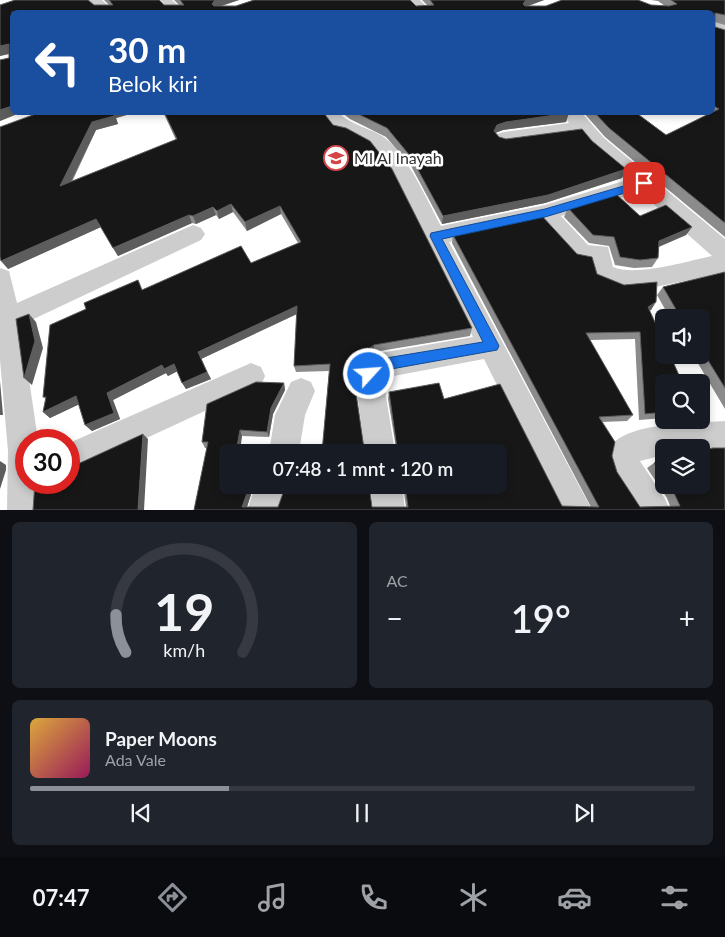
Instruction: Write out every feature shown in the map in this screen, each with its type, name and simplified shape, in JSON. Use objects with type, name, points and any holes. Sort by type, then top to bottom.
[{"type":"street","points":[[93,0],[105,10]]},
{"type":"street","points":[[163,0],[175,10]]},
{"type":"street","points":[[411,0],[422,10]]},
{"type":"street","points":[[330,115],[342,128],[351,129],[378,143],[402,173],[576,510]]},
{"type":"street","points":[[504,139],[576,120],[644,183],[725,253]]},
{"type":"street","points":[[435,236],[545,213],[644,183]]},
{"type":"street","points":[[545,213],[582,254],[599,253],[602,273],[620,281],[650,278],[725,263]]},
{"type":"street","points":[[8,319],[193,234]]},
{"type":"street","points":[[0,278],[8,319],[23,429]]},
{"type":"street","points":[[379,444],[369,379],[369,374],[374,367],[492,346]]},
{"type":"street","points":[[80,454],[136,426],[184,409],[251,376]]},
{"type":"street","points":[[285,444],[290,416],[301,391]]},
{"type":"street","points":[[654,510],[626,468],[623,455],[629,448],[642,444],[725,436]]},
{"type":"street","points":[[263,510],[269,494]]},
{"type":"street","points":[[387,494],[390,510]]},
{"type":"building","points":[[15,0],[88,0],[94,5],[113,5],[109,0],[159,0],[164,5],[184,5],[180,0],[215,0],[212,4],[214,6],[236,6],[254,0],[410,0],[416,6],[434,5],[430,0],[526,0],[523,4],[525,6],[546,6],[562,0],[638,0],[651,5],[669,6],[677,4],[671,0],[725,0],[725,15],[715,13],[715,10],[10,10],[10,107],[0,110],[0,60],[9,58],[9,44],[0,46],[0,5]]},
{"type":"building","points":[[715,27],[725,30],[725,223],[609,128],[597,115],[639,115],[666,135],[707,115],[715,115],[715,111],[719,109],[715,107]]},
{"type":"building","points":[[33,115],[114,115],[92,122],[60,186],[177,139],[165,115],[325,115],[333,125],[346,128],[370,141],[392,169],[472,328],[374,345],[359,355],[353,373],[363,444],[323,444],[330,364],[294,366],[297,306],[198,352],[207,372],[182,383],[174,364],[164,369],[162,365],[107,393],[114,413],[85,425],[76,396],[43,412],[46,397],[43,397],[50,325],[86,309],[84,303],[138,280],[142,290],[241,246],[251,263],[301,242],[280,206],[245,222],[231,204],[217,211],[213,207],[193,216],[189,215],[113,248],[96,219],[1,261],[0,127]]},
{"type":"building","points":[[360,115],[555,115],[506,122],[497,125],[494,131],[499,137],[506,139],[582,129],[592,141],[626,169],[548,195],[443,216],[411,157],[387,128]]},
{"type":"building","points":[[616,194],[640,216],[666,205],[692,227],[659,241],[658,258],[640,260],[620,257],[614,237],[593,235],[568,208]]},
{"type":"building","points":[[542,216],[577,254],[592,257],[597,274],[624,285],[657,282],[656,302],[648,307],[655,322],[655,364],[674,364],[678,374],[655,374],[655,413],[645,414],[640,332],[586,333],[633,415],[599,417],[615,442],[612,456],[617,472],[640,507],[680,506],[674,494],[710,494],[710,449],[725,448],[725,510],[194,510],[208,442],[202,442],[207,404],[256,382],[284,383],[271,408],[267,432],[240,430],[237,444],[219,444],[219,494],[247,494],[242,507],[278,507],[283,494],[370,494],[372,507],[408,507],[406,494],[507,494],[507,444],[396,444],[389,392],[439,383],[444,399],[500,384],[562,506],[599,507],[453,235]]},
{"type":"building","points":[[725,272],[725,388],[710,364],[710,309],[676,309],[663,287]]},
{"type":"building","points":[[29,314],[35,341],[24,378],[16,319]]},
{"type":"building","points":[[143,434],[138,510],[33,510],[34,494],[80,494],[80,463]]},
{"type":"place","name":"MI Al Inayah","points":[[336,158]]},
{"type":"route","points":[[369,374],[371,369],[380,365],[492,346],[435,236],[545,213],[644,183]]}]
